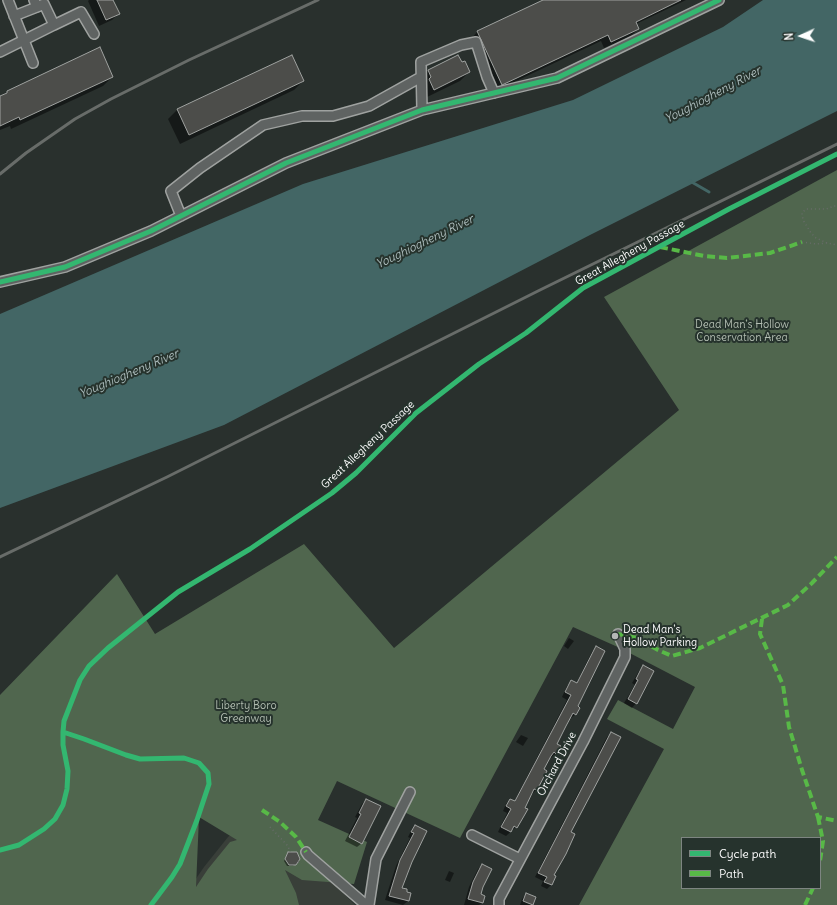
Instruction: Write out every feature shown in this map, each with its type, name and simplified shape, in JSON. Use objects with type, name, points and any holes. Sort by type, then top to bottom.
[{"type":"street","points":[[8,0],[33,63]]},
{"type":"street","points":[[0,282],[64,267],[151,231],[286,163],[422,110],[557,78],[719,0]]},
{"type":"street","points":[[14,16],[36,3],[44,4],[54,25]]},
{"type":"street","points":[[0,52],[81,12],[94,34]]},
{"type":"street","points":[[422,110],[421,62],[461,45],[476,42],[487,77],[494,93]]},
{"type":"street","points":[[181,216],[171,191],[200,168],[263,125],[302,116],[333,116],[369,106],[421,77]]},
{"type":"street","name":"Orchard Drive","points":[[499,905],[499,899],[583,742],[625,657],[625,649],[618,634]]},
{"type":"street","points":[[306,852],[308,856],[367,905],[376,859],[410,792]]},
{"type":"street","points":[[472,835],[520,859]]},
{"type":"path","points":[[837,206],[826,209],[806,209],[802,213],[803,220],[816,238],[827,243],[837,245]]},
{"type":"path","points":[[802,242],[816,244],[827,243]]},
{"type":"path","points":[[270,827],[288,846],[290,852]]},
{"type":"shaded area","points":[[240,826],[328,878],[355,905],[178,905],[204,867],[228,837]]},
{"type":"green space","name":"Liberty Boro Greenway","points":[[837,170],[837,905],[579,905],[664,749],[607,719],[618,700],[673,729],[695,687],[620,648],[573,627],[460,838],[337,781],[318,820],[367,842],[354,884],[302,880],[285,870],[296,893],[299,905],[0,905],[0,695],[117,574],[155,634],[304,544],[394,648],[679,410],[604,297]],"holes":[[[199,817],[237,840],[230,842],[208,869],[196,887]]]},
{"type":"water","name":"Youghiogheny River","points":[[763,0],[837,0],[837,111],[590,235],[224,425],[0,508],[0,314],[303,184],[573,100],[723,27]]},
{"type":"building","points":[[97,0],[113,0],[120,14],[106,20]]},
{"type":"building","points":[[543,0],[681,0],[636,22],[639,29],[611,42],[608,35],[502,85],[477,31]]},
{"type":"building","points":[[100,47],[113,77],[20,120],[19,117],[0,126],[0,96],[7,93],[7,91]]},
{"type":"building","points":[[292,55],[304,81],[189,135],[177,109]]},
{"type":"building","points":[[458,55],[462,62],[465,61],[470,72],[434,90],[429,79],[431,77],[428,70]]},
{"type":"building","points":[[596,646],[605,651],[578,706],[580,708],[576,715],[573,713],[557,744],[561,746],[556,754],[554,752],[551,756],[544,769],[547,771],[537,790],[534,789],[525,808],[528,809],[517,828],[514,826],[511,832],[501,827],[511,809],[506,806],[510,799],[515,801],[571,695],[565,692],[571,680],[577,683]]},
{"type":"building","points":[[643,665],[654,671],[637,704],[628,699],[638,680],[636,679]]},
{"type":"building","points":[[611,732],[621,737],[571,832],[575,834],[554,875],[556,876],[552,885],[544,882],[547,877],[538,873]]},
{"type":"building","points":[[366,799],[381,806],[362,844],[349,837],[361,814],[359,813]]},
{"type":"building","points":[[415,825],[427,831],[412,862],[402,888],[407,889],[407,892],[411,893],[409,901],[389,896],[400,860],[414,833],[411,832]]},
{"type":"building","points":[[288,852],[297,852],[300,859],[296,865],[289,865],[285,859]]},
{"type":"building","points":[[482,864],[492,869],[481,894],[485,896],[483,903],[468,899],[473,882]]},
{"type":"building","points":[[526,893],[536,897],[533,905],[523,901]]},
{"type":"waterway","points":[[690,181],[709,192]]},
{"type":"railway","points":[[0,174],[26,153],[75,119],[111,99],[189,60],[318,0]]},
{"type":"railway","points":[[0,557],[167,477],[540,290],[837,144]]},
{"type":"marked path","points":[[660,247],[704,256],[727,258],[770,253],[802,242]]},
{"type":"marked path","points":[[618,634],[637,638],[672,656],[700,648],[788,605],[837,557]]},
{"type":"marked path","points":[[762,619],[760,634],[783,685],[789,727],[818,817],[837,821]]},
{"type":"marked path","points":[[262,810],[280,822],[296,837],[306,852]]},
{"type":"marked path","points":[[818,817],[823,841],[821,854]]},
{"type":"marked path","points":[[805,905],[813,889]]},
{"type":"cycle path","points":[[0,282],[65,267],[151,231],[286,163],[422,110],[557,78],[719,0]]},
{"type":"cycle path","name":"Great Allegheny Passage","points":[[0,850],[19,845],[44,829],[55,819],[63,805],[67,789],[68,771],[63,745],[64,721],[80,680],[89,666],[108,648],[178,592],[250,549],[332,493],[356,473],[416,413],[479,364],[526,333],[583,288],[729,209],[837,154]]},
{"type":"cycle path","points":[[63,732],[140,759],[184,758],[199,763],[208,773],[209,784],[180,864],[151,905]]},
{"type":"place","name":"Dead Man's Hollow Parking","points":[[615,636]]},
{"type":"park label","name":"Dead Man's Hollow Conservation Area","points":[[742,331]]}]
